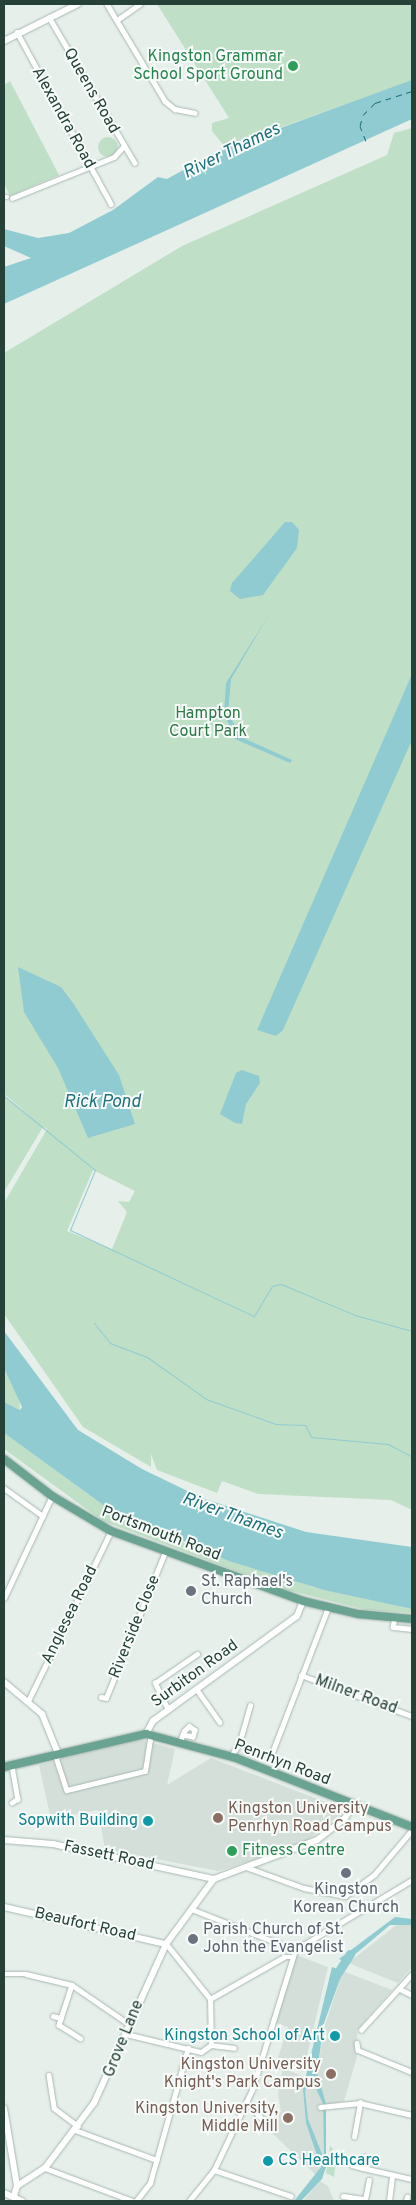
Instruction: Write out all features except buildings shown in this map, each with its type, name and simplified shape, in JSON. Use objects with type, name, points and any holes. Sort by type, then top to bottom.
[{"type":"main road","name":"Portsmouth Road","points":[[4,1459],[52,1496],[111,1531],[303,1601],[328,1608],[412,1619]]},
{"type":"main road","points":[[8,1767],[149,1735]]},
{"type":"main road","name":"Penrhyn Road","points":[[149,1735],[230,1757],[353,1805],[411,1825]]},
{"type":"street","points":[[4,41],[17,32],[78,4]]},
{"type":"street","points":[[108,4],[170,107],[195,113]]},
{"type":"street","points":[[117,20],[140,4]]},
{"type":"street","name":"Queens Road","points":[[49,17],[123,147],[135,163]]},
{"type":"street","name":"Alexandra Road","points":[[17,32],[111,204]]},
{"type":"street","points":[[8,197],[90,167],[123,147]]},
{"type":"street","points":[[4,1488],[43,1516]]},
{"type":"street","points":[[4,1598],[52,1496]]},
{"type":"street","name":"Anglesea Road","points":[[28,1699],[111,1531]]},
{"type":"street","name":"Riverside Close","points":[[101,1697],[106,1698],[165,1552]]},
{"type":"street","name":"Surbiton Road","points":[[149,1735],[153,1721],[198,1691],[297,1616],[303,1601]]},
{"type":"street","points":[[270,1758],[328,1608]]},
{"type":"street","points":[[395,1617],[394,1627],[412,1629]]},
{"type":"street","points":[[168,1710],[155,1683],[197,1654]]},
{"type":"street","name":"Milner Road","points":[[301,1675],[412,1716]]},
{"type":"street","points":[[4,1682],[28,1699],[47,1722],[58,1756],[64,1788],[75,1788],[144,1771],[149,1735]]},
{"type":"street","points":[[198,1691],[220,1722]]},
{"type":"street","points":[[230,1757],[239,1744],[250,1706]]},
{"type":"street","points":[[179,1744],[183,1735]]},
{"type":"street","points":[[8,1767],[18,1799],[12,1803]]},
{"type":"street","points":[[214,1879],[317,1840],[345,1818],[353,1805]]},
{"type":"street","points":[[246,1867],[304,1888],[344,1896],[374,1876],[411,1825]]},
{"type":"street","name":"Fassett Road","points":[[4,1840],[53,1844],[214,1879]]},
{"type":"street","name":"Grove Lane","points":[[17,2186],[45,2168],[76,2128],[107,2082],[129,2024],[166,1944],[194,1910],[214,1879]]},
{"type":"street","points":[[190,2201],[214,2170],[246,2102],[291,1957],[295,1950],[412,1880]]},
{"type":"street","name":"Beaufort Road","points":[[4,1907],[166,1944]]},
{"type":"street","points":[[194,1910],[295,1950]]},
{"type":"street","points":[[126,2034],[206,2051],[211,2046],[210,2000],[166,1944]]},
{"type":"street","points":[[210,2000],[284,1957],[291,1957]]},
{"type":"street","points":[[4,1974],[26,1974],[72,1984],[129,2024]]},
{"type":"street","points":[[361,2030],[412,1974]]},
{"type":"street","points":[[72,1984],[61,2018],[60,2029],[80,2038]]},
{"type":"street","points":[[400,1989],[412,1995]]},
{"type":"street","points":[[53,2016],[61,2018]]},
{"type":"street","points":[[358,2043],[358,2050],[412,2072]]},
{"type":"street","points":[[211,2046],[234,2048]]},
{"type":"street","points":[[45,2168],[134,2201],[150,2183],[188,2048]]},
{"type":"street","points":[[258,2064],[281,2065]]},
{"type":"street","points":[[49,2075],[54,2108],[76,2128],[157,2160]]},
{"type":"street","points":[[246,2102],[268,2125]]},
{"type":"street","points":[[354,2137],[360,2103]]},
{"type":"street","points":[[323,2106],[360,2103],[412,2116]]},
{"type":"street","points":[[4,2108],[17,2186],[14,2196]]},
{"type":"street","points":[[363,2168],[365,2157]]},
{"type":"street","points":[[352,2166],[412,2179]]},
{"type":"street","points":[[214,2170],[291,2196]]},
{"type":"street","points":[[389,2201],[392,2174]]},
{"type":"street","points":[[342,2196],[365,2200],[369,2180]]},
{"type":"street","points":[[4,2193],[22,2201]]},
{"type":"shaded area","name":"Kingston University Penrhyn Road Campus","points":[[135,1738],[175,1749],[167,1785],[211,1758],[346,1810],[300,1846],[218,1871],[105,1849],[98,1810],[51,1819],[39,1765]]},
{"type":"shaded area","points":[[399,1923],[412,1925],[412,1967],[398,1983],[348,1963]]},
{"type":"shaded area","points":[[296,1955],[328,1967],[303,2072],[277,2061],[288,2027],[274,2022]]},
{"type":"shaded area","name":"Kingston University Knight's Park Campus","points":[[343,1971],[392,1990],[357,2030],[358,2053],[344,2101],[323,2106],[324,2156],[317,2176],[270,2131],[271,2114],[281,2112],[278,2093],[283,2068],[304,2077],[317,2072],[325,2025]]},
{"type":"shaded area","points":[[320,2181],[328,2186],[334,2201],[303,2201]]},
{"type":"green space","points":[[157,4],[412,4],[412,81],[225,147],[212,131],[212,123],[229,118]]},
{"type":"green space","points":[[10,81],[59,175],[10,196],[4,184],[4,85]]},
{"type":"green space","name":"Hampton Court Park","points":[[412,128],[412,1510],[391,1500],[258,1494],[222,1481],[217,1493],[157,1470],[151,1454],[151,1467],[83,1427],[4,1314],[4,1203],[47,1129],[43,1127],[4,1192],[4,1097],[31,1117],[4,1094],[4,353],[182,246],[387,155],[394,133]],"holes":[[[93,1170],[135,1191],[129,1202],[118,1201],[127,1212],[112,1249],[67,1231]]]},
{"type":"green space","points":[[108,137],[115,140],[118,147],[115,154],[108,157],[101,154],[98,147],[101,140]]},
{"type":"green space","points":[[4,1368],[19,1395],[20,1410],[4,1402]]},
{"type":"green space","points":[[4,1433],[106,1507],[161,1535],[313,1587],[412,1609],[412,1613],[367,1610],[287,1590],[103,1521],[4,1449]]},
{"type":"green space","points":[[330,2146],[337,2153],[334,2177],[326,2173]]},
{"type":"water","name":"River Thames","points":[[412,80],[412,119],[4,304],[4,267],[31,258],[4,246],[4,229],[38,238],[69,233],[113,210],[158,177],[167,179],[218,151]]},
{"type":"water","points":[[285,522],[292,522],[299,530],[297,548],[263,595],[240,599],[230,591],[232,583]]},
{"type":"water","points":[[270,613],[231,679],[228,713],[241,737],[292,760],[290,763],[235,739],[224,713],[226,683]]},
{"type":"water","points":[[412,674],[412,740],[283,1030],[276,1036],[257,1030]]},
{"type":"water","name":"Rick Pond","points":[[18,967],[61,987],[73,1003],[119,1075],[135,1124],[88,1138],[58,1068],[24,1012]]},
{"type":"water","points":[[242,1070],[259,1076],[260,1083],[246,1104],[242,1124],[235,1123],[220,1114],[236,1073]]},
{"type":"water","name":"River Thames","points":[[4,1331],[78,1430],[142,1469],[202,1498],[306,1532],[412,1547],[412,1609],[324,1590],[229,1561],[106,1507],[4,1433],[4,1402],[20,1410],[22,1407],[4,1368]]},
{"type":"water","points":[[395,1917],[412,1919],[412,1925],[390,1925],[346,1962],[339,1959]]},
{"type":"water","points":[[332,1967],[343,1971],[324,2023],[317,2072],[326,2104],[326,2167],[322,2179],[301,2201],[294,2201],[321,2167],[306,2123],[303,2088]],"holes":[[[310,2075],[323,2104],[324,2159],[308,2119],[305,2092]]]},
{"type":"waterway","points":[[4,1096],[95,1170],[70,1230],[254,1316],[272,1286],[281,1284],[355,1315],[412,1331]]},
{"type":"waterway","points":[[94,1323],[110,1343],[147,1357],[206,1399],[276,1424],[305,1425],[311,1437],[388,1444],[412,1457]]},
{"type":"waterway","points":[[333,1980],[350,1954]]},
{"type":"ferry route","points":[[366,141],[360,126],[363,115],[375,103],[412,91]]},
{"type":"place","name":"Kingston Grammar School Sport Ground","points":[[293,66]]},
{"type":"place","name":"St. Raphael's Church","points":[[191,1591]]},
{"type":"place","name":"Kingston University Penrhyn Road Campus","points":[[218,1818]]},
{"type":"place","name":"Sopwith Building","points":[[148,1821]]},
{"type":"place","name":"Fitness Centre","points":[[232,1851]]},
{"type":"place","name":"Kingston Korean Church","points":[[346,1873]]},
{"type":"place","name":"Parish Church of St. John the Evangelist","points":[[193,1939]]},
{"type":"place","name":"Kingston School of Art","points":[[335,2036]]},
{"type":"place","name":"Kingston University Knight's Park Campus","points":[[331,2074]]},
{"type":"place","name":"Kingston University, Middle Mill","points":[[288,2118]]},
{"type":"place","name":"CS Healthcare","points":[[268,2161]]}]
